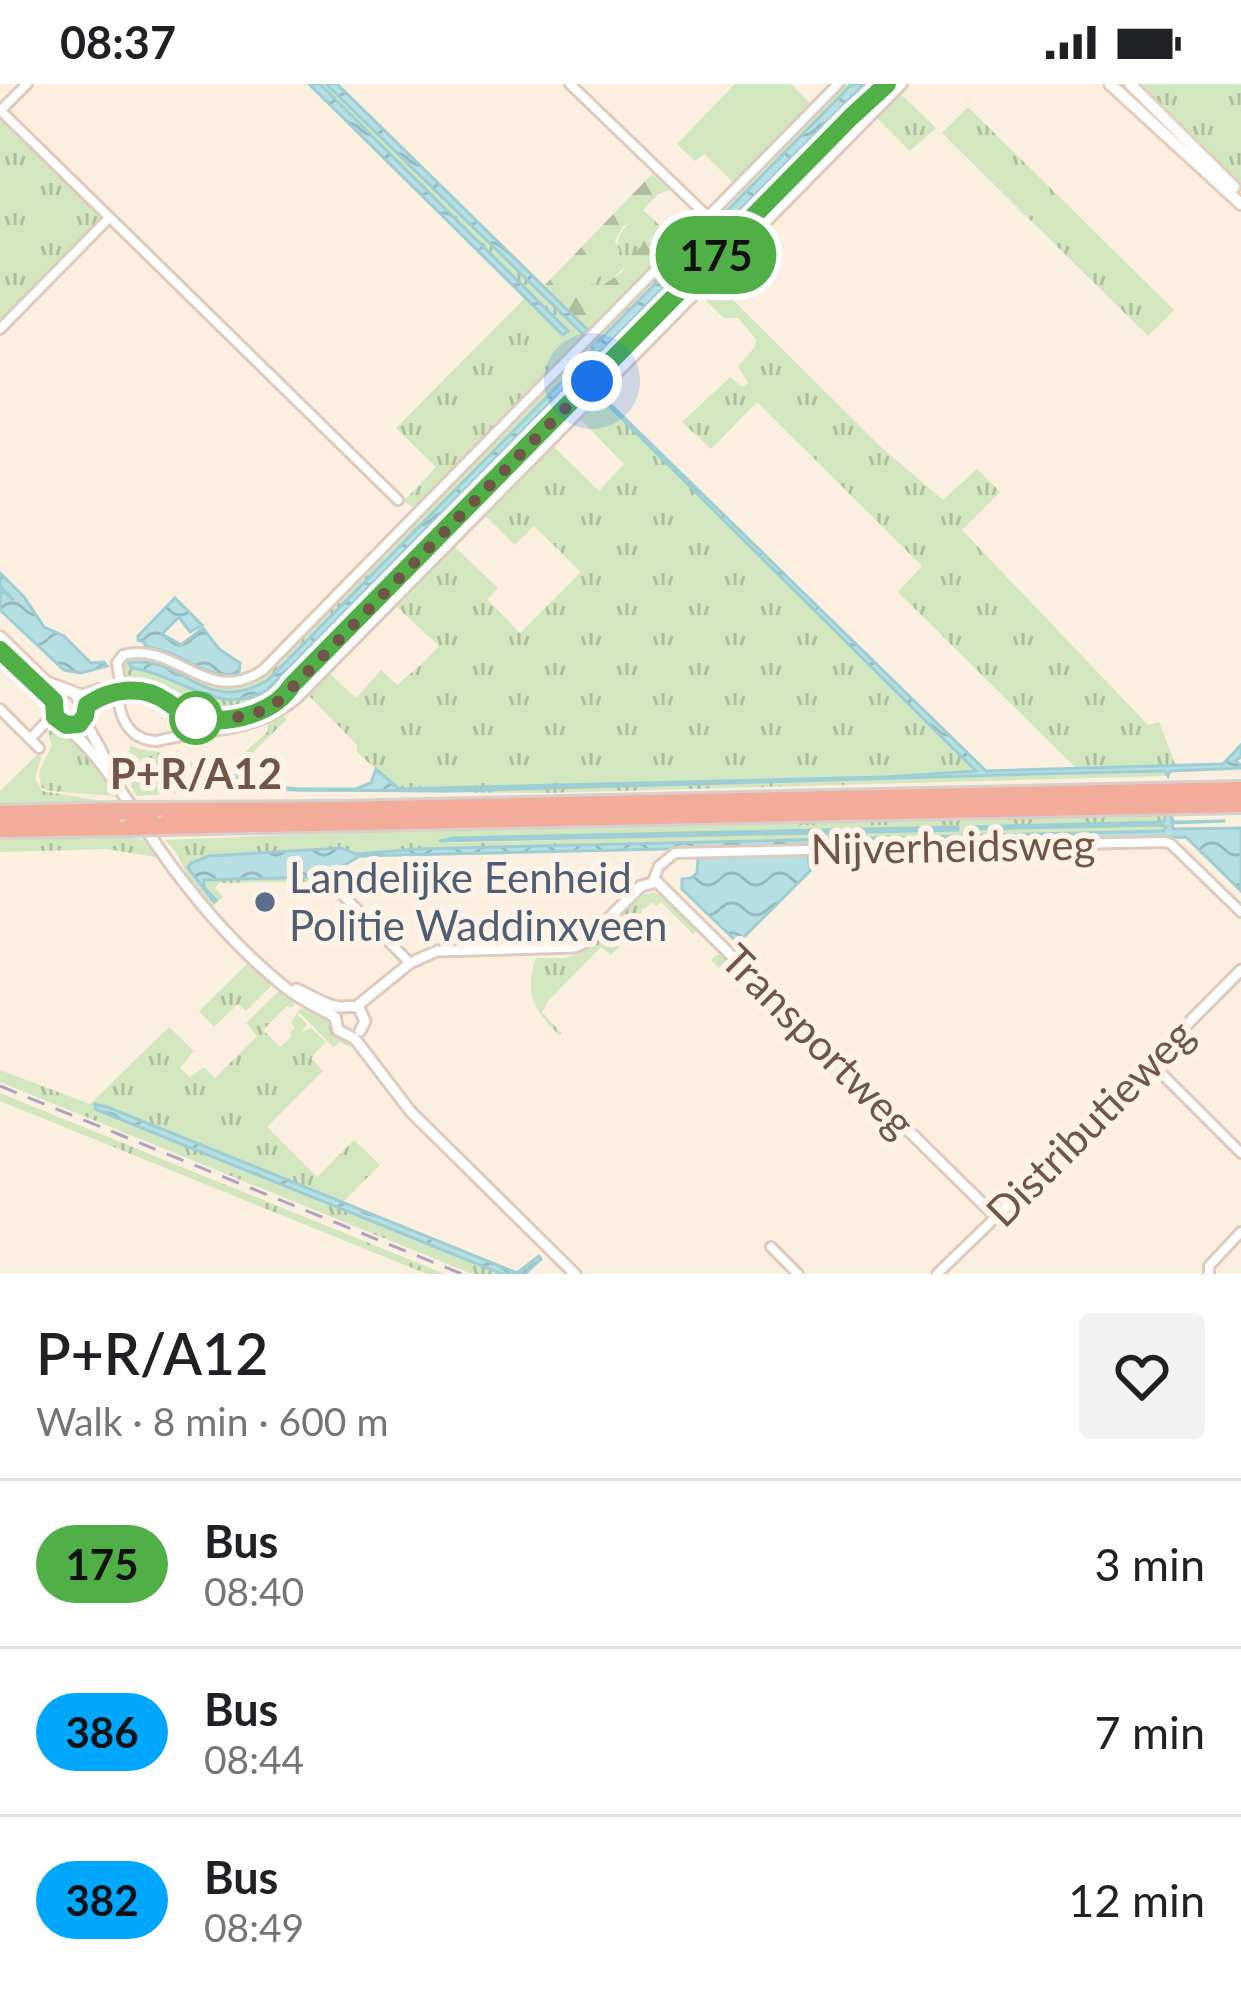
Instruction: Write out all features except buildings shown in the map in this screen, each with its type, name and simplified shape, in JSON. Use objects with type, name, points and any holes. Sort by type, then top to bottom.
[{"type":"highway","points":[[0,814],[125,819],[1241,788]]},
{"type":"highway","points":[[157,818],[1241,804]]},
{"type":"highway","points":[[0,832],[74,828],[125,819]]},
{"type":"main road","points":[[852,116],[875,84]]},
{"type":"main road","points":[[57,698],[55,717],[72,716],[119,689],[153,694],[201,715],[231,718],[271,707],[888,84]]},
{"type":"main road","points":[[1110,84],[1241,204]]},
{"type":"main road","points":[[1130,84],[1241,194]]},
{"type":"main road","points":[[0,637],[44,687]]},
{"type":"main road","points":[[0,650],[72,716]]},
{"type":"street","points":[[27,84],[0,111],[398,500]]},
{"type":"street","points":[[570,84],[708,217]]},
{"type":"street","points":[[838,84],[263,670],[246,680],[215,682],[174,661],[130,652],[122,655],[117,663],[122,719],[134,735],[151,741],[253,724],[296,699],[902,84]]},
{"type":"street","points":[[0,329],[110,218]]},
{"type":"street","points":[[0,709],[34,736],[40,748]]},
{"type":"street","points":[[34,736],[72,716],[190,891],[276,978],[338,1012]]},
{"type":"street","name":"Nijverheidsweg","points":[[653,881],[659,866],[675,853],[1165,842],[1241,912]]},
{"type":"street","points":[[360,1010],[410,962],[437,951],[575,947],[641,886],[653,881]]},
{"type":"street","name":"Transportweg","points":[[653,881],[996,1217]]},
{"type":"street","points":[[331,883],[410,962]]},
{"type":"street","name":"Distributieweg","points":[[937,1274],[1241,970]]},
{"type":"street","points":[[338,1012],[349,1004],[360,1010],[364,1023],[355,1033]]},
{"type":"street","points":[[338,1012],[338,1030],[355,1033],[411,1112],[575,1274]]},
{"type":"street","points":[[1150,1064],[1241,1153]]},
{"type":"street","points":[[1209,1274],[1209,1266],[1241,1232]]},
{"type":"street","points":[[771,1247],[798,1274]]},
{"type":"green space","points":[[320,84],[326,84],[585,337],[415,509],[404,501],[436,467],[396,428],[525,298],[563,335],[568,331]]},
{"type":"green space","points":[[735,84],[791,84],[814,107],[736,185],[704,154],[695,161],[677,144]]},
{"type":"green space","points":[[842,84],[852,84],[600,340],[593,338]]},
{"type":"green space","points":[[864,84],[872,84],[851,112],[286,686],[251,706],[232,710],[122,676],[124,661],[137,657],[163,661],[229,687],[266,673],[590,341],[593,350],[268,680],[247,690],[221,692],[134,661],[129,664],[208,696],[224,699],[261,694]]},
{"type":"green space","points":[[893,84],[899,84],[305,686],[266,713],[221,727],[221,721],[261,713]]},
{"type":"green space","points":[[1132,84],[1241,84],[1241,191]]},
{"type":"green space","points":[[901,94],[936,128],[910,151],[877,118]]},
{"type":"green space","points":[[968,107],[1174,310],[1148,336],[942,133]]},
{"type":"green space","points":[[0,118],[102,216],[0,320]]},
{"type":"green space","points":[[652,174],[671,190],[658,194],[643,210],[651,217],[644,225],[637,219],[622,227],[615,242],[620,251],[616,261],[586,289],[593,292],[622,272],[644,240],[667,243],[669,253],[589,334],[543,287]]},
{"type":"green space","points":[[682,212],[696,226],[669,253],[664,241],[650,239],[610,281],[593,292],[586,289],[616,261],[620,236],[631,222],[637,218],[644,225],[651,217],[661,227]]},
{"type":"green space","points":[[711,284],[720,287],[881,447],[943,500],[977,469],[1000,492],[962,530],[1148,725],[1159,722],[1176,766],[1076,768],[898,592],[922,566],[757,402],[711,449],[682,422],[730,377],[742,387],[748,383],[738,366],[755,347],[756,339],[738,318],[724,318],[700,295]]},
{"type":"green space","points":[[599,396],[978,771],[402,791],[1166,771],[1166,776],[544,793],[224,791],[233,766],[268,731],[268,721],[281,714],[287,719],[234,771],[240,786],[399,791],[357,752],[357,745],[306,693],[328,672],[356,698],[381,670],[397,685],[423,663],[439,646],[397,607],[455,547],[498,588],[487,599],[520,633],[581,572],[534,526],[515,545],[484,514],[552,445],[599,491],[624,464],[579,418]]},
{"type":"green space","points":[[47,731],[75,738],[117,796],[41,787],[39,772],[52,745]]},
{"type":"green space","points":[[131,746],[187,759],[200,776],[201,792],[136,796],[123,764]]},
{"type":"green space","points":[[40,752],[35,778],[42,791],[114,803],[0,808],[0,791]]},
{"type":"green space","points":[[1166,812],[1164,822],[973,829],[1162,825],[1164,831],[356,854],[341,848],[209,856],[188,868],[202,888],[204,880],[331,873],[340,883],[219,883],[215,888],[223,897],[213,906],[165,840],[451,828]],"holes":[[[957,827],[447,843],[441,839]]]},
{"type":"green space","points":[[118,836],[145,840],[156,857],[106,849],[0,852],[0,840]]},
{"type":"green space","points":[[654,892],[697,930],[693,934],[661,902],[643,907],[616,939],[621,945],[611,955],[601,947],[548,1001],[542,1012],[559,1035],[533,1000],[536,958],[565,958],[582,952],[642,895]]},
{"type":"green space","points":[[717,955],[869,1099],[863,1106],[711,960]]},
{"type":"green space","points":[[250,961],[274,983],[246,1011],[238,1004],[214,1027],[199,1011]]},
{"type":"green space","points":[[281,989],[297,999],[263,1030],[280,1047],[292,1036],[295,1027],[291,1023],[299,1010],[308,1005],[326,1015],[353,1044],[340,1042],[333,1047],[299,1012],[307,1024],[302,1032],[311,1028],[326,1042],[311,1058],[323,1071],[267,1127],[317,1177],[354,1140],[380,1165],[343,1202],[110,1108],[98,1104],[94,1108],[502,1274],[472,1274],[0,1082],[0,1070],[90,1104],[169,1027],[194,1051],[180,1068],[190,1077],[204,1067],[215,1078],[257,1036],[246,1023]]},
{"type":"green space","points":[[0,1093],[445,1274],[427,1274],[0,1101]]},
{"type":"water","points":[[309,84],[320,84],[568,331],[563,335]]},
{"type":"water","points":[[326,84],[337,84],[599,341],[852,84],[864,84],[267,690],[232,700],[132,668],[129,663],[148,662],[227,692],[268,680],[593,350],[590,341]]},
{"type":"water","points":[[602,396],[986,771],[1223,764],[1241,745],[1241,757],[1235,761],[1241,768],[1170,771],[1168,776],[1165,771],[449,791],[297,790],[238,785],[233,771],[238,766],[258,785],[298,789],[355,789],[371,783],[376,769],[399,789],[976,771]]},
{"type":"water","points":[[0,573],[44,627],[64,636],[91,663],[107,666],[81,673],[64,670],[0,610],[0,589],[14,600],[0,586]]},
{"type":"water","points":[[175,598],[202,625],[190,632],[179,617],[162,634],[181,645],[203,628],[219,649],[240,663],[239,674],[213,673],[138,640]]},
{"type":"water","points":[[1166,812],[1173,822],[1225,821],[1172,823],[1173,829],[1241,828],[1241,891],[1186,837],[360,856],[314,877],[204,880],[214,902],[188,868],[209,856],[341,848],[356,854],[1163,831],[1166,827],[1162,825],[972,827],[1164,822]]},
{"type":"water","points":[[958,830],[439,841],[454,838]]},
{"type":"water","points":[[808,855],[810,871],[738,943],[682,889],[682,879],[697,873],[698,858]]},
{"type":"water","points":[[95,1104],[517,1273],[541,1259],[525,1274],[502,1274],[95,1109]]},
{"type":"railway","points":[[0,1086],[462,1274]]},
{"type":"bus line","name":"175","points":[[0,650],[54,701],[55,717],[66,725],[79,724],[87,705],[98,698],[122,691],[164,698],[178,710],[202,719],[240,717],[271,707],[887,84]]},
{"type":"place","name":"P+R/A12","points":[[196,718]]},
{"type":"place","name":"Landelijke Eenheid Politie Waddinxveen","points":[[265,902]]},
{"type":"route","points":[[196,718],[240,717],[280,700],[592,381]]}]
